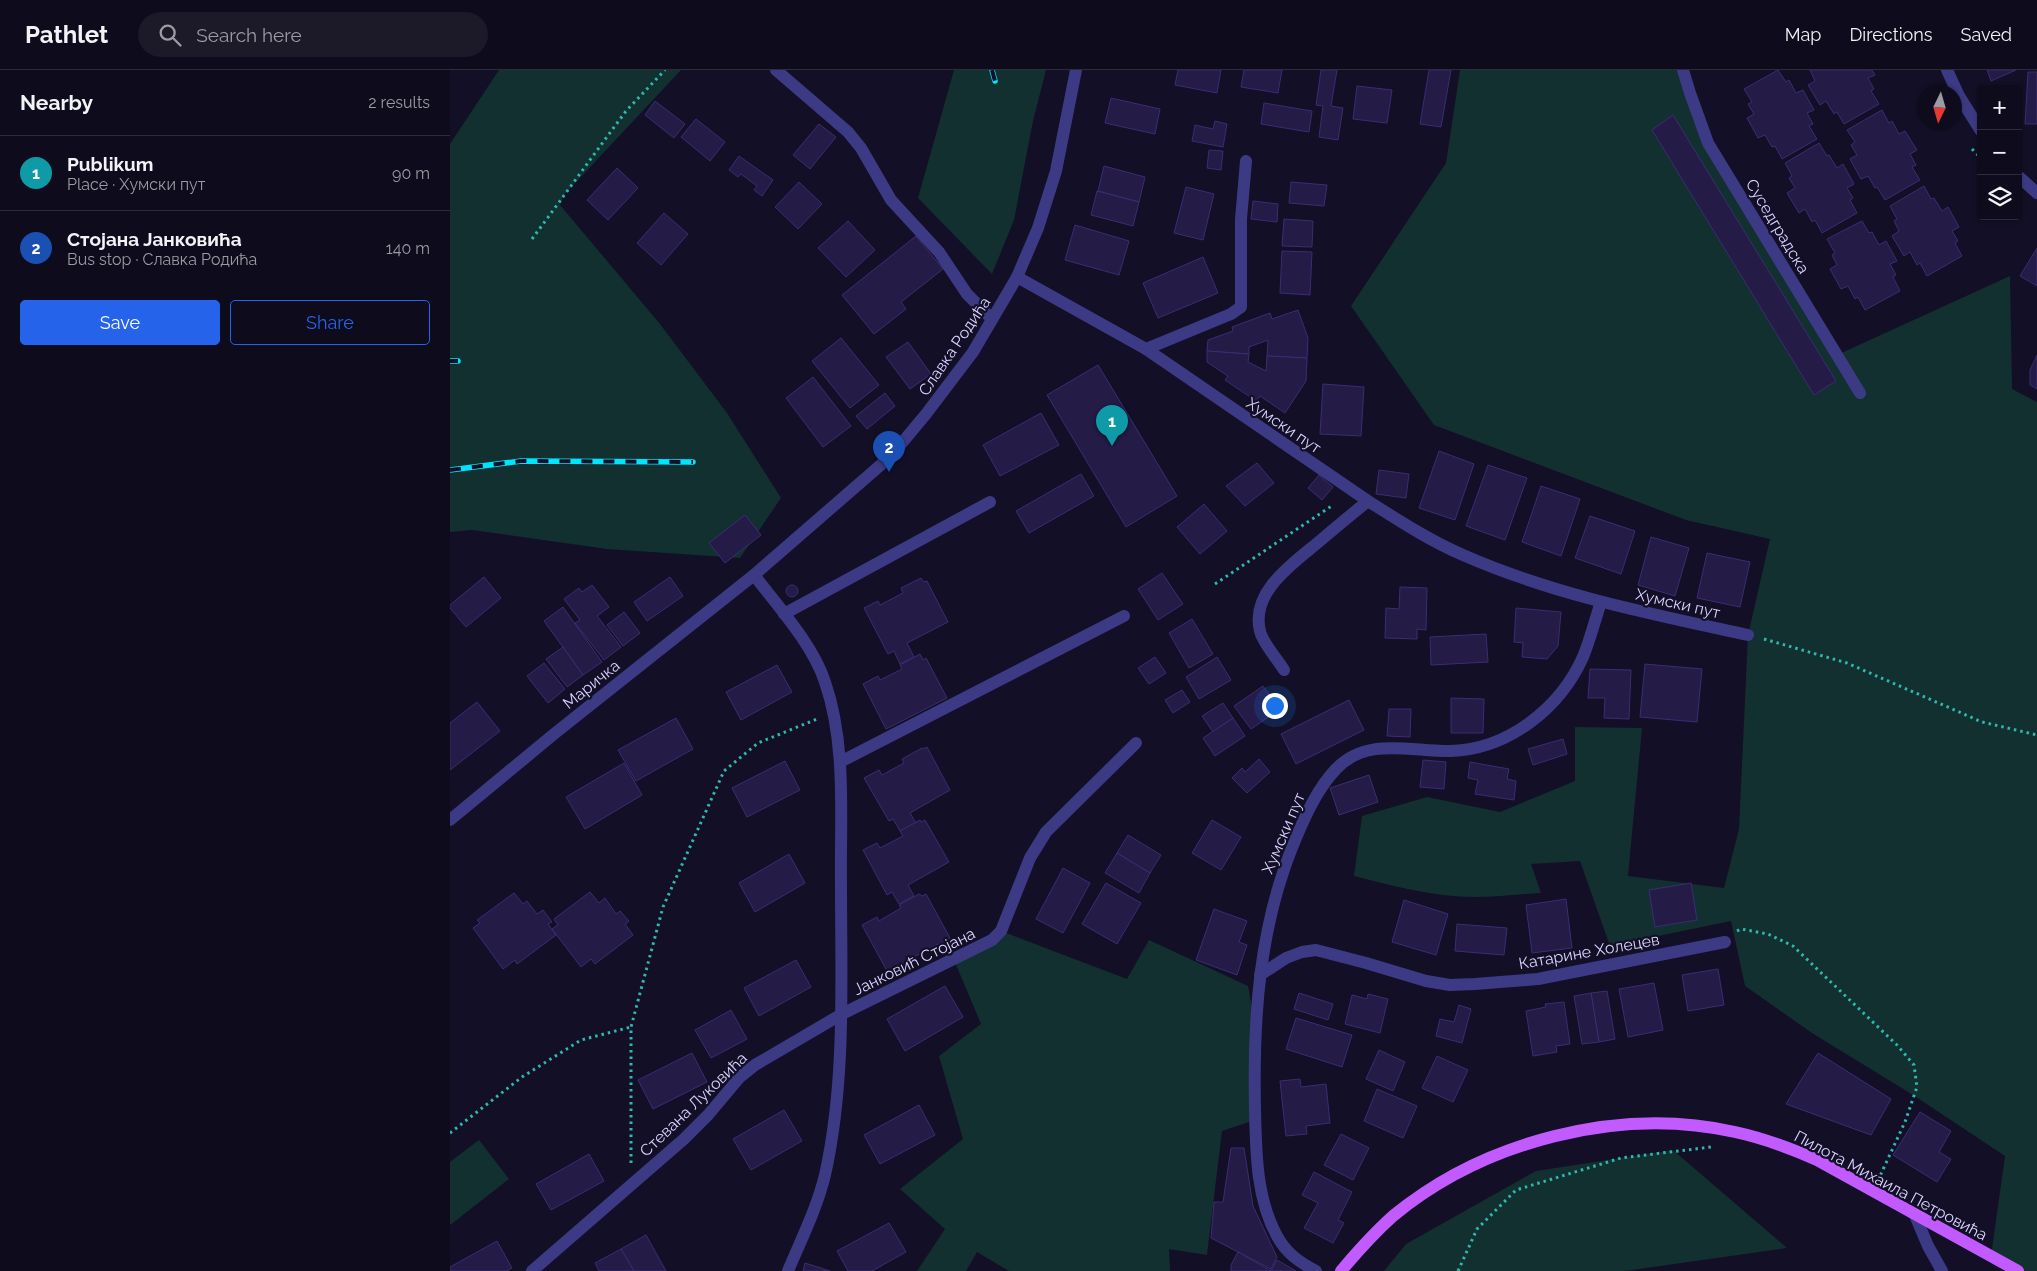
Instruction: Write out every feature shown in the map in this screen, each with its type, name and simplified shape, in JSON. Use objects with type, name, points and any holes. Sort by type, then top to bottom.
[{"type":"main road","name":"Пилота Михаила Петровића","points":[[1341,1271],[1363,1245],[1393,1217],[1418,1199],[1466,1170],[1498,1155],[1538,1141],[1613,1126],[1641,1124],[1683,1125],[1733,1131],[1788,1147],[1817,1160],[2018,1271]]},
{"type":"street","points":[[776,70],[848,132],[861,148],[891,200],[942,256],[959,286],[992,319]]},
{"type":"street","name":"Славка Родића","points":[[754,575],[891,456],[973,352],[1017,277],[1038,228],[1056,171],[1076,70]]},
{"type":"street","name":"Суседградска","points":[[1683,70],[1708,143],[1860,393]]},
{"type":"street","points":[[1947,70],[1959,96],[1980,130]]},
{"type":"street","points":[[1146,349],[1231,314],[1241,307],[1241,219],[1246,161]]},
{"type":"street","points":[[2022,180],[2037,194]]},
{"type":"street","name":"Хумски пут","points":[[1017,277],[1146,349],[1368,501],[1463,555],[1601,602],[1748,635]]},
{"type":"street","points":[[1284,670],[1260,632],[1259,616],[1262,603],[1270,588],[1284,570],[1368,501]]},
{"type":"street","points":[[784,614],[990,502]]},
{"type":"street","name":"Јанковић Стојана","points":[[754,575],[804,642],[825,680],[834,712],[840,762],[842,1014],[832,1133],[824,1177],[788,1271]]},
{"type":"street","name":"Маричка","points":[[450,820],[554,734],[754,575]]},
{"type":"street","name":"Хумски пут","points":[[1316,1271],[1287,1252],[1276,1236],[1264,1205],[1258,1168],[1254,1067],[1260,975],[1281,873],[1312,803],[1338,766],[1355,756],[1379,748],[1452,751],[1484,746],[1525,726],[1542,714],[1573,676],[1583,656],[1601,602]]},
{"type":"street","points":[[840,762],[1124,616]]},
{"type":"street","name":"Јанковић Стојана","points":[[842,1014],[992,940],[1001,930],[1030,858],[1046,832],[1136,742]]},
{"type":"street","name":"Катарине Холецев","points":[[1260,975],[1286,958],[1302,952],[1316,950],[1426,981],[1450,985],[1475,984],[1538,979],[1720,943]]},
{"type":"street","name":"Стевана Луковића","points":[[532,1271],[631,1183],[684,1139],[708,1115],[740,1077],[755,1064],[842,1014]]},
{"type":"street","points":[[1914,1214],[1928,1246],[1942,1271]]},
{"type":"path","points":[[532,239],[626,111],[665,70]]},
{"type":"path","points":[[1972,149],[1977,154]]},
{"type":"path","points":[[1215,584],[1354,491]]},
{"type":"path","points":[[1748,635],[1848,663],[1982,722],[2037,735]]},
{"type":"path","points":[[631,1183],[632,1027],[663,907],[724,771],[758,743],[834,712]]},
{"type":"path","points":[[1720,943],[1728,935],[1741,929],[1768,934],[1793,946],[1897,1044],[1914,1065],[1917,1087],[1905,1122],[1879,1177]]},
{"type":"path","points":[[450,1133],[522,1077],[581,1040],[632,1027]]},
{"type":"path","points":[[1458,1271],[1477,1229],[1516,1190],[1621,1158],[1720,1146]]},
{"type":"green space","points":[[499,70],[681,70],[564,195],[560,205],[660,324],[727,413],[781,498],[740,558],[607,549],[472,530],[450,532],[450,144]]},
{"type":"green space","points":[[954,70],[1046,70],[1033,121],[1014,220],[992,274],[918,198]]},
{"type":"green space","points":[[1460,70],[1685,70],[1708,143],[1837,355],[2010,276],[2012,389],[2037,402],[2037,1271],[2018,1271],[1991,1256],[2005,1156],[1913,1095],[1812,1033],[1745,986],[1731,921],[1610,946],[1580,861],[1531,864],[1541,893],[1500,896],[1460,897],[1429,893],[1354,876],[1362,816],[1427,797],[1500,812],[1575,781],[1575,727],[1642,728],[1628,876],[1724,888],[1739,829],[1748,635],[1770,539],[1686,520],[1434,425],[1351,306],[1446,163]]},
{"type":"green space","points":[[1001,931],[1127,979],[1149,940],[1248,986],[1256,1030],[1255,1120],[1222,1131],[1207,1255],[1169,1249],[1170,1271],[1009,1271],[977,1252],[966,1271],[917,1271],[945,1229],[900,1189],[963,1139],[939,1056],[981,1024],[954,960]]},
{"type":"green space","points":[[479,1140],[509,1179],[450,1225],[450,1162]]},
{"type":"green space","points":[[1673,1150],[1787,1248],[1625,1271],[1384,1271],[1406,1244],[1536,1171]]},
{"type":"building","points":[[1178,70],[1221,70],[1217,93],[1175,85]]},
{"type":"building","points":[[1244,70],[1282,70],[1278,93],[1241,87]]},
{"type":"building","points":[[1321,70],[1337,70],[1331,106],[1343,108],[1338,140],[1319,137],[1323,106],[1316,105]]},
{"type":"building","points":[[1429,70],[1451,70],[1441,127],[1420,124]]},
{"type":"building","points":[[1778,70],[1786,82],[1789,80],[1796,93],[1803,90],[1814,110],[1807,113],[1813,124],[1809,126],[1817,139],[1782,159],[1775,146],[1772,147],[1765,135],[1758,138],[1747,118],[1754,114],[1748,104],[1752,102],[1744,89]]},
{"type":"building","points":[[1810,70],[1872,70],[1875,75],[1868,78],[1874,89],[1871,91],[1879,104],[1844,124],[1837,112],[1834,114],[1826,101],[1820,105],[1808,85],[1815,81]]},
{"type":"building","points":[[1987,70],[2016,70],[1991,81]]},
{"type":"building","points":[[2028,72],[2037,72],[2037,124],[2025,124]]},
{"type":"building","points":[[1357,86],[1392,90],[1387,123],[1353,119]]},
{"type":"building","points":[[1111,98],[1160,109],[1155,134],[1105,123]]},
{"type":"building","points":[[655,101],[685,124],[674,138],[645,115]]},
{"type":"building","points":[[1264,103],[1312,111],[1309,132],[1261,124]]},
{"type":"building","points":[[1882,110],[1889,123],[1892,121],[1899,134],[1905,131],[1917,150],[1910,154],[1916,165],[1912,167],[1920,180],[1885,200],[1868,176],[1861,179],[1850,159],[1857,155],[1851,145],[1855,142],[1847,130]]},
{"type":"building","points":[[1673,115],[1836,381],[1814,395],[1652,130]]},
{"type":"building","points":[[696,119],[725,142],[710,161],[681,137]]},
{"type":"building","points":[[1215,121],[1227,124],[1223,147],[1192,141],[1195,125],[1213,129]]},
{"type":"building","points":[[819,124],[836,137],[810,169],[793,155]]},
{"type":"building","points":[[1819,143],[1837,168],[1843,164],[1854,184],[1847,188],[1853,198],[1850,200],[1857,213],[1822,233],[1815,220],[1812,222],[1805,209],[1799,213],[1787,193],[1795,188],[1789,178],[1792,176],[1785,163]]},
{"type":"building","points":[[1209,150],[1223,151],[1221,170],[1207,168]]},
{"type":"building","points":[[739,156],[773,180],[762,196],[754,190],[757,186],[741,174],[738,177],[729,170]]},
{"type":"building","points":[[1104,166],[1145,177],[1139,202],[1098,191]]},
{"type":"building","points":[[617,168],[638,188],[608,220],[587,200]]},
{"type":"building","points":[[799,182],[822,204],[798,229],[775,207]]},
{"type":"building","points":[[1291,182],[1327,185],[1324,206],[1289,203]]},
{"type":"building","points":[[1924,186],[1931,199],[1934,198],[1942,211],[1948,207],[1959,227],[1952,231],[1958,241],[1955,243],[1962,256],[1927,276],[1920,263],[1917,265],[1910,252],[1904,256],[1892,236],[1899,231],[1894,221],[1897,219],[1890,206]]},
{"type":"building","points":[[1186,187],[1214,194],[1203,240],[1174,233]]},
{"type":"building","points":[[1097,191],[1139,202],[1133,226],[1091,215]]},
{"type":"building","points":[[1253,201],[1278,204],[1277,222],[1251,219]]},
{"type":"building","points":[[664,213],[688,234],[661,265],[637,243]]},
{"type":"building","points":[[1284,219],[1313,221],[1312,247],[1282,246]]},
{"type":"building","points":[[848,221],[875,250],[846,277],[818,248]]},
{"type":"building","points":[[1862,221],[1869,233],[1872,232],[1879,245],[1886,241],[1897,261],[1890,264],[1896,275],[1893,277],[1900,291],[1865,310],[1858,297],[1855,299],[1848,286],[1841,289],[1830,269],[1837,265],[1832,255],[1835,253],[1827,239]]},
{"type":"building","points":[[1075,225],[1129,241],[1119,275],[1065,260]]},
{"type":"building","points":[[916,236],[943,269],[901,302],[906,309],[874,334],[842,295]]},
{"type":"building","points":[[2037,248],[2037,286],[2020,276]]},
{"type":"building","points":[[1282,251],[1312,252],[1310,295],[1280,293]]},
{"type":"building","points":[[1203,257],[1218,293],[1158,318],[1143,283]]},
{"type":"building","points":[[1298,310],[1308,338],[1307,358],[1267,356],[1268,340],[1249,347],[1249,354],[1207,351],[1208,340],[1233,331],[1232,327],[1270,313],[1272,319]]},
{"type":"building","points":[[841,338],[879,385],[850,408],[812,361]]},
{"type":"building","points":[[908,342],[931,374],[910,389],[886,357]]},
{"type":"building","points":[[1207,351],[1249,354],[1248,362],[1266,371],[1267,356],[1307,358],[1306,381],[1285,413],[1260,396],[1256,401],[1225,380],[1228,376],[1207,362]]},
{"type":"building","points":[[2037,355],[2037,389],[2030,385],[2030,370]]},
{"type":"building","points":[[1098,365],[1177,496],[1126,527],[1047,395]]},
{"type":"building","points":[[813,377],[851,426],[823,447],[786,398]]},
{"type":"building","points":[[1323,384],[1364,387],[1361,436],[1320,434]]},
{"type":"building","points":[[885,393],[895,406],[867,429],[856,416]]},
{"type":"building","points":[[1041,413],[1059,445],[1000,476],[983,445]]},
{"type":"building","points":[[1439,451],[1474,464],[1455,520],[1419,508]]},
{"type":"building","points":[[1257,463],[1274,483],[1245,506],[1226,486]]},
{"type":"building","points":[[1488,465],[1527,478],[1505,540],[1466,526]]},
{"type":"building","points":[[1379,470],[1409,474],[1406,498],[1376,494]]},
{"type":"building","points":[[1081,474],[1094,496],[1029,533],[1016,511]]},
{"type":"building","points":[[1319,475],[1333,487],[1322,500],[1308,488]]},
{"type":"building","points":[[1541,486],[1580,499],[1561,556],[1522,542]]},
{"type":"building","points":[[1204,504],[1227,531],[1200,554],[1177,527]]},
{"type":"building","points":[[745,515],[761,535],[725,563],[709,543]]},
{"type":"building","points":[[1590,516],[1635,531],[1621,574],[1575,558]]},
{"type":"building","points":[[1651,537],[1689,548],[1675,596],[1638,585]]},
{"type":"building","points":[[1707,553],[1750,562],[1740,607],[1697,598]]},
{"type":"building","points":[[1162,573],[1183,604],[1158,620],[1138,589]]},
{"type":"building","points":[[484,577],[501,598],[466,627],[450,608],[450,605]]},
{"type":"building","points":[[670,577],[683,596],[647,621],[634,602]]},
{"type":"building","points":[[921,578],[924,582],[927,581],[948,622],[907,643],[914,657],[900,664],[894,651],[888,654],[864,608],[878,601],[880,605],[903,593],[901,588]]},
{"type":"building","points":[[592,585],[609,607],[597,616],[621,647],[604,660],[575,623],[580,620],[564,599],[579,588],[582,592]]},
{"type":"building","points":[[792,585],[798,591],[792,597],[786,591]]},
{"type":"building","points":[[1400,587],[1427,588],[1426,630],[1417,629],[1417,639],[1385,638],[1386,608],[1399,609]]},
{"type":"building","points":[[563,607],[602,662],[583,675],[544,621]]},
{"type":"building","points":[[1516,608],[1561,612],[1558,646],[1547,659],[1522,657],[1523,643],[1514,642]]},
{"type":"building","points":[[624,612],[640,633],[623,646],[607,625]]},
{"type":"building","points":[[1192,619],[1213,654],[1189,668],[1169,633]]},
{"type":"building","points":[[1486,634],[1488,662],[1431,665],[1430,637]]},
{"type":"building","points":[[563,647],[583,675],[567,687],[546,659]]},
{"type":"building","points":[[920,654],[923,660],[926,658],[947,698],[886,729],[863,684],[878,676],[880,680],[902,669],[900,665]]},
{"type":"building","points":[[1155,657],[1166,673],[1149,684],[1138,668]]},
{"type":"building","points":[[1217,657],[1231,680],[1199,699],[1186,677]]},
{"type":"building","points":[[544,663],[565,689],[548,703],[527,676]]},
{"type":"building","points":[[1645,664],[1702,669],[1697,722],[1640,717]]},
{"type":"building","points":[[777,665],[792,692],[741,720],[726,692]]},
{"type":"building","points":[[1590,669],[1631,670],[1629,719],[1604,718],[1605,698],[1588,698]]},
{"type":"building","points":[[1263,686],[1280,709],[1251,729],[1234,706]]},
{"type":"building","points":[[1182,690],[1190,702],[1173,713],[1165,700]]},
{"type":"building","points":[[1451,698],[1484,699],[1483,733],[1451,733]]},
{"type":"building","points":[[1349,700],[1364,730],[1296,764],[1281,734]]},
{"type":"building","points":[[477,702],[500,731],[450,770],[450,723]]},
{"type":"building","points":[[1223,703],[1233,718],[1213,732],[1202,716]]},
{"type":"building","points":[[1389,709],[1411,709],[1410,737],[1387,736]]},
{"type":"building","points":[[676,718],[693,749],[636,781],[618,750]]},
{"type":"building","points":[[1233,718],[1245,736],[1215,756],[1203,738]]},
{"type":"building","points":[[1563,739],[1567,754],[1533,765],[1528,749]]},
{"type":"building","points":[[927,747],[950,790],[910,813],[916,823],[900,831],[893,819],[889,821],[864,778],[879,770],[882,775],[904,763],[902,759]]},
{"type":"building","points":[[1259,759],[1270,772],[1247,793],[1232,778],[1242,768],[1245,772]]},
{"type":"building","points":[[1423,760],[1446,762],[1444,789],[1420,787]]},
{"type":"building","points":[[785,761],[800,790],[747,817],[732,788]]},
{"type":"building","points":[[1470,762],[1509,769],[1507,779],[1516,781],[1514,800],[1475,794],[1478,780],[1468,778]]},
{"type":"building","points":[[624,763],[642,795],[585,829],[566,797]]},
{"type":"building","points":[[1369,775],[1378,802],[1339,815],[1330,788]]},
{"type":"building","points":[[920,820],[921,822],[925,820],[949,862],[908,885],[914,896],[899,904],[892,892],[887,895],[863,850],[877,843],[880,848],[903,836],[900,831]]},
{"type":"building","points":[[1212,820],[1241,837],[1221,870],[1192,853]]},
{"type":"building","points":[[1128,835],[1161,855],[1150,873],[1117,853]]},
{"type":"building","points":[[1117,853],[1150,873],[1139,893],[1105,873]]},
{"type":"building","points":[[789,854],[805,883],[755,912],[739,883]]},
{"type":"building","points":[[1063,868],[1090,883],[1063,933],[1036,919]]},
{"type":"building","points":[[1106,883],[1141,903],[1117,944],[1082,924]]},
{"type":"building","points":[[1691,883],[1697,920],[1655,927],[1649,890]]},
{"type":"building","points":[[590,892],[599,903],[605,898],[616,914],[620,911],[629,921],[625,924],[633,935],[595,964],[591,959],[581,967],[552,929],[558,925],[554,919]]},
{"type":"building","points":[[514,893],[523,904],[527,901],[537,914],[543,910],[552,922],[548,924],[556,935],[517,964],[515,960],[503,969],[473,928],[480,923],[477,920]]},
{"type":"building","points":[[919,894],[922,896],[926,894],[950,938],[887,971],[862,925],[877,917],[879,921],[901,908],[899,905]]},
{"type":"building","points":[[1566,899],[1572,948],[1532,953],[1526,905]]},
{"type":"building","points":[[1404,900],[1448,914],[1436,955],[1392,942]]},
{"type":"building","points":[[1214,909],[1247,921],[1239,942],[1247,945],[1237,975],[1196,960]]},
{"type":"building","points":[[1457,924],[1507,928],[1504,955],[1455,951]]},
{"type":"building","points":[[796,960],[811,987],[759,1016],[744,988]]},
{"type":"building","points":[[1718,969],[1724,1005],[1688,1011],[1682,975]]},
{"type":"building","points":[[1654,983],[1663,1030],[1628,1037],[1619,989]]},
{"type":"building","points":[[945,986],[963,1017],[905,1051],[887,1019]]},
{"type":"building","points":[[1607,991],[1615,1039],[1599,1042],[1591,993]]},
{"type":"building","points":[[1299,993],[1333,1004],[1328,1020],[1294,1009]]},
{"type":"building","points":[[1591,993],[1599,1042],[1582,1044],[1574,996]]},
{"type":"building","points":[[1368,994],[1388,999],[1380,1033],[1345,1024],[1352,995],[1367,999]]},
{"type":"building","points":[[1564,1002],[1570,1044],[1556,1046],[1557,1052],[1533,1056],[1526,1011],[1546,1007],[1545,1004]]},
{"type":"building","points":[[1459,1005],[1471,1009],[1462,1043],[1436,1036],[1440,1019],[1454,1022]]},
{"type":"building","points":[[731,1010],[747,1039],[711,1058],[695,1030]]},
{"type":"building","points":[[1296,1018],[1352,1035],[1342,1067],[1286,1049]]},
{"type":"building","points":[[1379,1050],[1405,1062],[1393,1091],[1366,1079]]},
{"type":"building","points":[[692,1053],[707,1082],[653,1109],[638,1080]]},
{"type":"building","points":[[1818,1053],[1891,1099],[1871,1135],[1786,1104]]},
{"type":"building","points":[[1437,1056],[1468,1070],[1453,1102],[1422,1088]]},
{"type":"building","points":[[1300,1079],[1301,1087],[1326,1084],[1330,1123],[1306,1126],[1307,1134],[1286,1136],[1280,1081]]},
{"type":"building","points":[[1377,1089],[1417,1106],[1403,1138],[1364,1121]]},
{"type":"building","points":[[919,1105],[935,1135],[880,1164],[864,1135]]},
{"type":"building","points":[[784,1110],[802,1141],[751,1170],[733,1139]]},
{"type":"building","points":[[1920,1112],[1951,1131],[1939,1152],[1951,1159],[1937,1182],[1893,1155]]},
{"type":"building","points":[[1341,1134],[1369,1148],[1353,1180],[1324,1165]]},
{"type":"building","points":[[1231,1148],[1244,1148],[1253,1206],[1277,1257],[1271,1269],[1211,1238],[1214,1202],[1223,1202]]},
{"type":"building","points":[[589,1154],[604,1181],[551,1210],[536,1184]]},
{"type":"building","points":[[1314,1172],[1352,1192],[1338,1220],[1344,1223],[1333,1243],[1304,1228],[1318,1203],[1302,1195]]},
{"type":"building","points":[[889,1223],[906,1252],[872,1271],[848,1271],[837,1251]]},
{"type":"building","points":[[646,1235],[666,1271],[634,1271],[621,1249]]},
{"type":"building","points":[[497,1241],[512,1268],[506,1271],[450,1271],[450,1267]]},
{"type":"building","points":[[621,1249],[634,1271],[599,1271],[595,1263]]},
{"type":"building","points":[[1238,1252],[1271,1271],[1231,1271],[1231,1265]]},
{"type":"building","points":[[1277,1260],[1296,1271],[1271,1271]]},
{"type":"building","points":[[805,1263],[830,1271],[803,1271]]},
{"type":"railway","points":[[992,70],[995,81]]},
{"type":"railway","points":[[450,361],[458,361]]},
{"type":"railway","points":[[450,470],[521,461],[693,462]]},
{"type":"place","name":"Publikum","points":[[1112,446]]},
{"type":"place","name":"Стојана Јанковића","points":[[889,472]]}]
